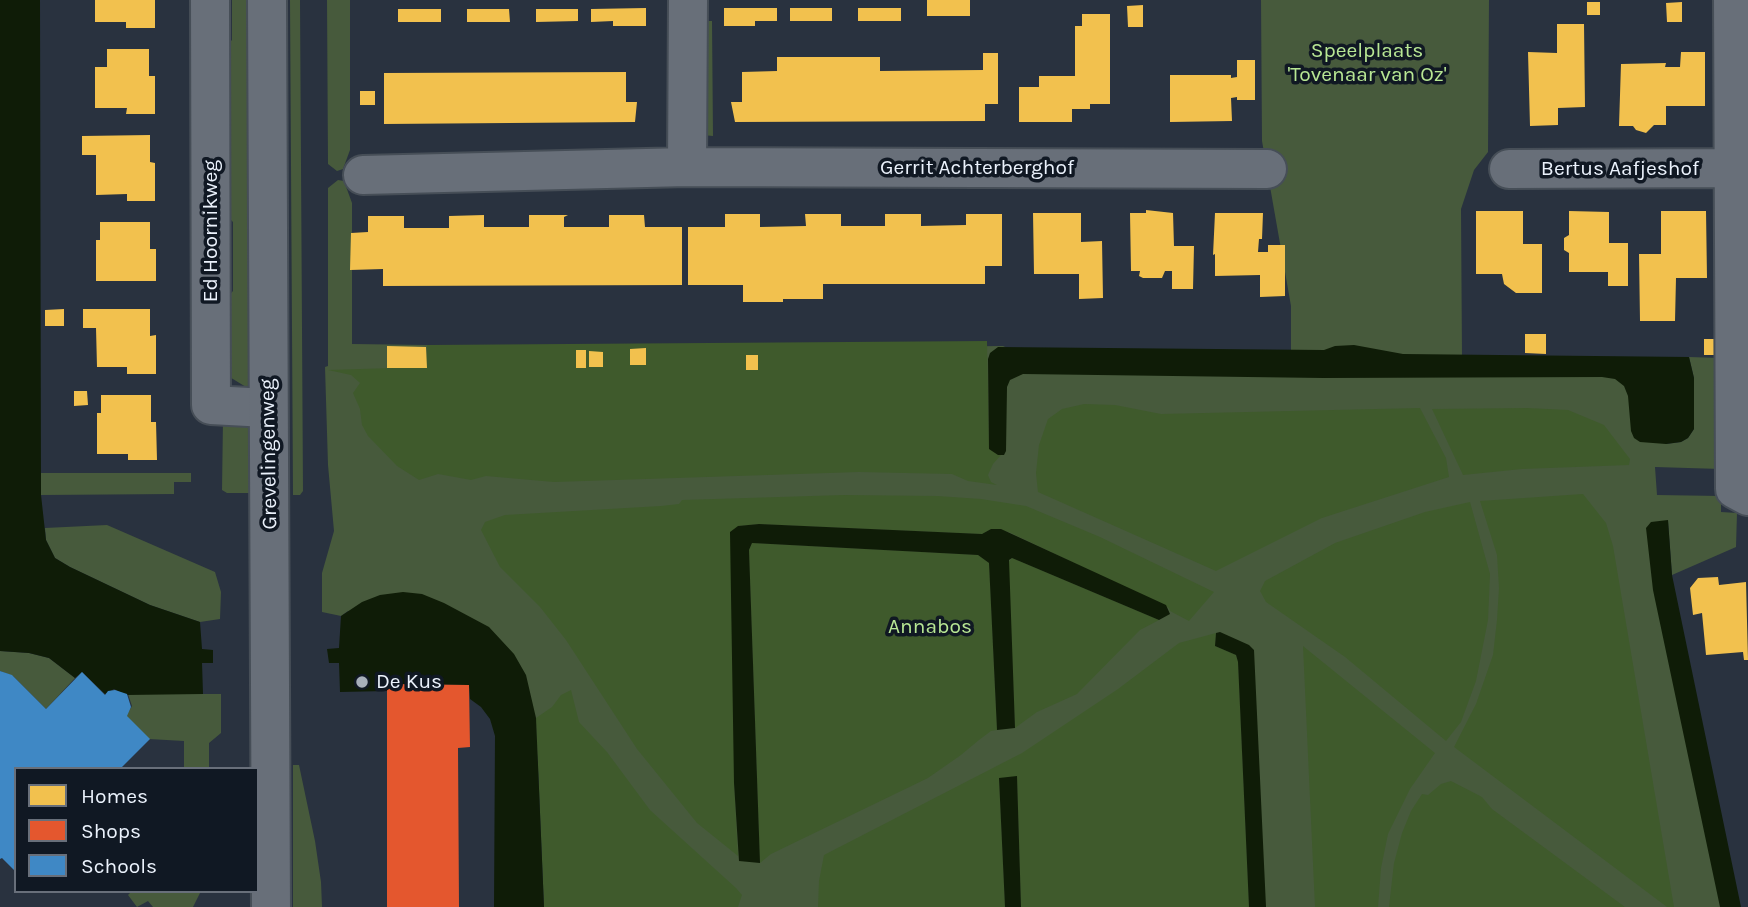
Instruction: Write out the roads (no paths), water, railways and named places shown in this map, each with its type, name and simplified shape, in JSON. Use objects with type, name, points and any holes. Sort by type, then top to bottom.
[{"type":"street","name":"Ed Hoornikweg","points":[[210,0],[211,405],[268,408]]},
{"type":"street","name":"Grevelingenweg","points":[[267,0],[271,907]]},
{"type":"street","points":[[687,167],[688,0]]},
{"type":"street","points":[[1733,0],[1735,489],[1748,496]]},
{"type":"street","name":"Gerrit Achterberghof","points":[[363,175],[687,167],[1267,169]]},
{"type":"street","name":"Bertus Aafjeshof","points":[[1509,169],[1732,168]]},
{"type":"place","name":"De Kus","points":[[362,682]]},
{"type":"park label","name":"Speelplaats 'Tovenaar van Oz'","points":[[1367,63]]},
{"type":"park label","name":"Annabos","points":[[930,627]]}]
